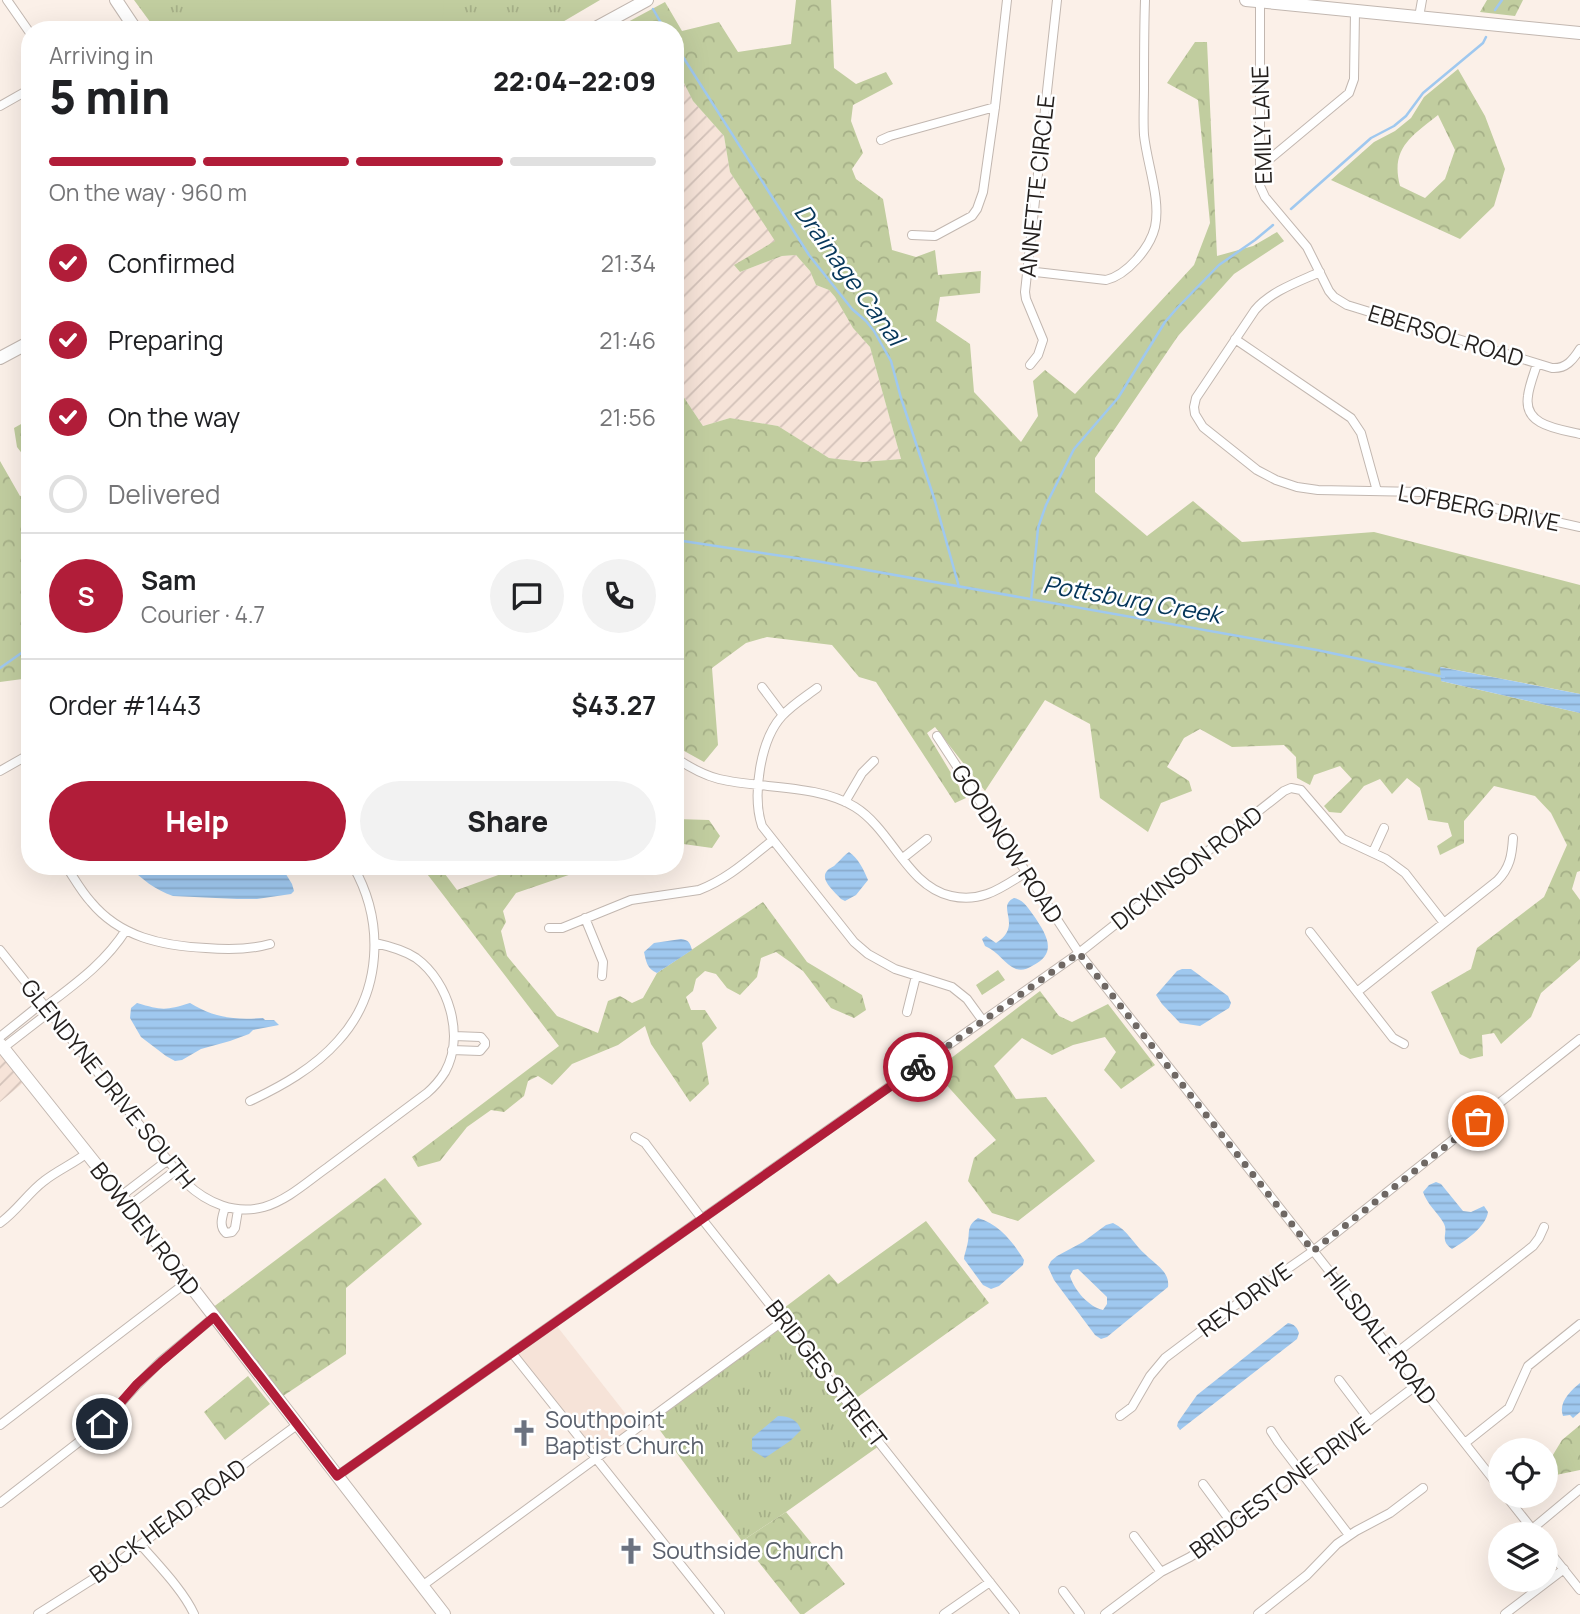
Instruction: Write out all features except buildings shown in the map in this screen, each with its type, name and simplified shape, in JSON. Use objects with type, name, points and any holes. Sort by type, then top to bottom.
[{"type":"main road","points":[[116,0],[130,21]]},
{"type":"main road","points":[[608,21],[647,0]]},
{"type":"main road","points":[[1246,0],[1580,33]]},
{"type":"main road","points":[[0,358],[21,347]]},
{"type":"main road","name":"BOWDEN ROAD","points":[[1,1043],[444,1614]]},
{"type":"street","points":[[7,0],[22,21]]},
{"type":"street","points":[[912,235],[935,236],[972,216],[977,209],[983,192],[1007,0]]},
{"type":"street","name":"ANNETTE CIRCLE","points":[[1030,365],[1038,355],[1043,340],[1026,299],[1027,271],[1057,0]]},
{"type":"street","points":[[1027,271],[1106,280],[1115,278],[1128,268],[1153,234],[1156,205],[1144,131],[1145,0]]},
{"type":"street","points":[[1419,17],[1422,0]]},
{"type":"street","name":"EMILY LANE","points":[[1260,1],[1260,186],[1307,247],[1320,272]]},
{"type":"street","points":[[1260,167],[1349,93],[1354,79],[1355,11]]},
{"type":"street","points":[[0,106],[21,94]]},
{"type":"street","points":[[881,140],[995,107]]},
{"type":"street","points":[[1320,272],[1266,299],[1255,310],[1235,340],[1351,418],[1361,433],[1377,491]]},
{"type":"street","name":"EBERSOL ROAD","points":[[1320,272],[1334,297],[1347,305],[1537,364],[1559,368],[1570,363],[1580,349]]},
{"type":"street","name":"LOFBERG DRIVE","points":[[1235,340],[1196,398],[1195,414],[1203,427],[1257,470],[1276,481],[1307,489],[1421,492],[1580,527]]},
{"type":"street","points":[[1537,364],[1527,397],[1531,414],[1544,425],[1580,433]]},
{"type":"street","points":[[762,687],[783,715]]},
{"type":"street","points":[[817,688],[783,715],[764,749],[757,805],[762,826],[854,942],[882,962],[916,976],[943,983],[960,992],[982,1021]]},
{"type":"street","name":"GOODNOW ROAD","points":[[937,736],[1079,953]]},
{"type":"street","points":[[0,771],[21,759]]},
{"type":"street","points":[[845,802],[862,773],[874,761]]},
{"type":"street","points":[[684,763],[696,771],[719,779],[818,793],[855,807],[876,824],[925,883],[943,894],[976,898],[995,892],[1025,873]]},
{"type":"street","name":"DICKINSON ROAD","points":[[337,1476],[1079,953],[1284,791],[1297,788],[1305,793],[1343,839],[1373,852]]},
{"type":"street","points":[[1384,828],[1373,852],[1405,873],[1444,923]]},
{"type":"street","points":[[1357,992],[1504,874],[1511,858],[1513,838]]},
{"type":"street","points":[[902,858],[927,839]]},
{"type":"street","points":[[549,928],[562,928],[631,900],[710,886],[726,877],[773,840]]},
{"type":"street","points":[[72,875],[81,890],[107,917],[126,930],[154,942],[181,947],[234,950],[270,944]]},
{"type":"street","points":[[250,1101],[273,1090],[329,1051],[346,1032],[361,1007],[374,962],[375,943],[369,902],[357,875]]},
{"type":"street","points":[[585,918],[603,962],[602,976]]},
{"type":"street","points":[[1,1043],[43,1017],[45,1007],[96,966],[126,930]]},
{"type":"street","points":[[1310,932],[1393,1038],[1404,1044]]},
{"type":"street","points":[[225,1207],[221,1225],[226,1233],[235,1228],[238,1210],[264,1207],[290,1194],[427,1093],[444,1074],[454,1036],[447,1001],[437,979],[415,957],[375,943]]},
{"type":"street","name":"GLENDYNE DRIVE SOUTH","points":[[0,950],[196,1193],[207,1200],[238,1210]]},
{"type":"street","name":"HILSDALE ROAD","points":[[1079,953],[1488,1473]]},
{"type":"street","points":[[907,1012],[916,976]]},
{"type":"street","points":[[452,1050],[480,1051],[485,1045],[481,1037],[454,1036]]},
{"type":"street","name":"REX DRIVE","points":[[1120,1416],[1132,1407],[1155,1369],[1165,1358],[1313,1251],[1580,1039]]},
{"type":"street","name":"BRIDGES STREET","points":[[635,1137],[645,1143],[1014,1614]]},
{"type":"street","points":[[0,1223],[13,1213],[41,1182],[87,1153]]},
{"type":"street","points":[[125,1201],[167,1160]]},
{"type":"street","points":[[125,1201],[176,1170]]},
{"type":"street","points":[[1395,1354],[1533,1246],[1544,1227]]},
{"type":"street","points":[[0,1425],[187,1282]]},
{"type":"street","points":[[0,1503],[102,1424],[137,1384],[214,1317]]},
{"type":"street","points":[[422,1586],[783,1321]]},
{"type":"street","points":[[1465,1443],[1509,1408],[1528,1366],[1580,1324]]},
{"type":"street","points":[[512,1353],[720,1614]]},
{"type":"street","points":[[1339,1380],[1370,1421]]},
{"type":"street","name":"BRIDGESTONE DRIVE","points":[[1105,1614],[1161,1572],[1190,1557],[1234,1526],[1251,1513],[1271,1491],[1330,1451],[1418,1384]]},
{"type":"street","name":"BUCK HEAD ROAD","points":[[38,1614],[112,1567],[297,1425]]},
{"type":"street","points":[[1271,1431],[1349,1535]]},
{"type":"street","points":[[1203,1484],[1234,1526]]},
{"type":"street","points":[[1258,1614],[1296,1585],[1349,1535],[1390,1513],[1423,1488]]},
{"type":"street","points":[[1545,1522],[1580,1489]]},
{"type":"street","points":[[1134,1536],[1161,1572]]},
{"type":"street","points":[[141,1545],[191,1606],[194,1614]]},
{"type":"street","points":[[1558,1562],[1580,1590]]},
{"type":"street","points":[[1505,1614],[1564,1569]]},
{"type":"street","points":[[944,1614],[989,1582]]},
{"type":"street","points":[[1063,1591],[1080,1614]]},
{"type":"shaded area","points":[[684,83],[693,101],[724,136],[730,172],[776,241],[735,266],[740,272],[782,256],[796,255],[810,271],[816,285],[829,290],[853,328],[870,347],[901,459],[863,462],[829,458],[778,426],[730,418],[703,426],[684,398]]},
{"type":"shaded area","points":[[0,1053],[23,1083],[0,1102]]},
{"type":"shaded area","points":[[556,1325],[636,1427],[601,1452],[594,1452],[519,1356],[520,1352]]},
{"type":"green space","points":[[134,0],[600,0],[564,21],[149,21]]},
{"type":"green space","points":[[313,0],[317,4],[318,21],[209,21],[206,2]]},
{"type":"green space","points":[[338,0],[444,0],[443,21],[335,21],[335,3]]},
{"type":"green space","points":[[796,0],[831,0],[834,68],[856,84],[886,72],[893,84],[853,105],[851,121],[863,153],[852,169],[856,179],[883,199],[892,250],[916,257],[935,250],[938,275],[981,271],[980,293],[940,297],[936,321],[970,344],[974,392],[1021,442],[1038,416],[1033,381],[1045,370],[1075,394],[1194,265],[1210,223],[1198,100],[1167,83],[1195,42],[1207,42],[1217,256],[1253,246],[1277,232],[1284,241],[1234,274],[1178,336],[1095,458],[1095,492],[1147,536],[1193,501],[1242,542],[1374,532],[1580,585],[1580,694],[1441,667],[1441,681],[1580,713],[1580,871],[1577,872],[1572,889],[1580,900],[1580,959],[1541,993],[1531,1017],[1501,1044],[1494,1033],[1482,1035],[1483,1056],[1470,1059],[1460,1054],[1431,992],[1471,969],[1477,948],[1544,897],[1567,845],[1551,813],[1535,796],[1494,786],[1464,821],[1464,843],[1440,855],[1437,846],[1452,836],[1448,823],[1428,820],[1420,788],[1407,778],[1392,794],[1380,779],[1364,786],[1341,813],[1329,812],[1324,806],[1352,779],[1340,766],[1314,775],[1310,785],[1297,778],[1296,757],[1284,745],[1232,747],[1200,729],[1184,738],[1167,767],[1189,781],[1192,791],[1161,803],[1148,832],[1100,798],[1090,724],[1045,700],[985,791],[935,727],[927,733],[966,798],[955,803],[876,682],[859,677],[832,645],[767,637],[746,643],[712,668],[718,745],[704,762],[684,751],[684,398],[703,426],[730,418],[778,426],[829,458],[863,462],[901,459],[870,347],[853,328],[829,290],[816,285],[810,271],[796,255],[782,256],[740,272],[734,265],[775,241],[730,172],[724,136],[693,101],[684,83],[684,31],[719,22],[738,52],[791,44]]},
{"type":"green space","points":[[1487,0],[1523,0],[1515,16],[1480,12]]},
{"type":"green space","points":[[665,2],[676,21],[630,21]]},
{"type":"green space","points":[[1458,69],[1485,116],[1505,169],[1494,206],[1460,239],[1331,180],[1374,142],[1395,131],[1411,118],[1424,97]],"holes":[[[1438,115],[1455,150],[1445,179],[1425,198],[1400,186],[1398,162],[1401,152],[1412,137]]]},
{"type":"green space","points":[[21,424],[21,452],[17,447],[14,428]]},
{"type":"green space","points":[[0,461],[21,496],[21,679],[0,682]]},
{"type":"green space","points":[[684,819],[709,820],[720,836],[712,848],[684,844]]},
{"type":"green space","points":[[428,875],[446,875],[457,890],[498,875],[569,875],[516,893],[503,911],[506,922],[501,931],[507,956],[557,1016],[598,1033],[608,1001],[620,996],[632,1003],[643,998],[657,973],[763,902],[807,962],[862,995],[866,1010],[854,1018],[831,1008],[803,971],[776,952],[761,958],[757,977],[740,995],[727,988],[716,974],[705,971],[696,979],[693,991],[686,997],[691,1010],[705,1010],[717,1028],[702,1043],[709,1084],[690,1102],[651,1044],[645,1026],[618,1045],[572,1064],[552,1085],[538,1076],[528,1081],[524,1096],[504,1112],[491,1110],[467,1127],[440,1161],[418,1167],[412,1157],[559,1046]]},
{"type":"green space","points":[[998,970],[1005,980],[982,995],[976,985]]},
{"type":"green space","points":[[1040,991],[1059,1016],[1072,1022],[1108,1004],[1155,1065],[1121,1089],[1104,1070],[1116,1052],[1105,1037],[1073,1045],[1052,1055],[1022,1038],[994,1066],[1016,1099],[1046,1097],[1095,1161],[1018,1221],[992,1213],[968,1181],[974,1158],[996,1140],[934,1071]]},
{"type":"green space","points":[[385,1178],[422,1224],[346,1288],[346,1354],[283,1396],[212,1308]]},
{"type":"green space","points":[[926,1221],[989,1303],[855,1399],[784,1308],[829,1274],[838,1284]]},
{"type":"green space","points":[[782,1327],[879,1446],[742,1541],[653,1421]]},
{"type":"green space","points":[[248,1376],[270,1404],[225,1440],[204,1412]]},
{"type":"green space","points":[[1580,1425],[1580,1470],[1558,1475],[1558,1447]]},
{"type":"green space","points":[[786,1512],[845,1584],[804,1614],[800,1614],[742,1541]]},
{"type":"water","points":[[1440,667],[1580,694],[1580,713],[1441,681]]},
{"type":"water","points":[[849,852],[863,868],[868,880],[856,895],[845,901],[829,886],[825,875]]},
{"type":"water","points":[[138,875],[286,875],[294,891],[291,894],[257,899],[173,896],[149,884]]},
{"type":"water","points":[[1014,898],[1028,907],[1048,943],[1048,949],[1040,961],[1022,970],[1008,965],[985,946],[982,939],[986,936],[996,943],[1004,936],[1009,923],[1007,906]]},
{"type":"water","points":[[681,939],[689,942],[692,950],[657,973],[651,969],[644,952],[654,943]]},
{"type":"water","points":[[1191,969],[1228,996],[1231,1003],[1229,1008],[1200,1026],[1180,1023],[1156,995],[1177,971]]},
{"type":"water","points":[[137,1003],[163,1009],[190,1003],[216,1015],[243,1019],[263,1018],[274,1020],[279,1025],[253,1030],[249,1034],[201,1049],[175,1061],[141,1037],[130,1018],[131,1008]]},
{"type":"water","points":[[1436,1182],[1441,1184],[1463,1211],[1471,1212],[1484,1206],[1488,1212],[1479,1228],[1452,1249],[1445,1239],[1443,1222],[1423,1192]]},
{"type":"water","points":[[978,1218],[1005,1234],[1024,1260],[1023,1265],[999,1286],[991,1289],[983,1285],[964,1259],[970,1227]]},
{"type":"water","points":[[1113,1223],[1127,1234],[1165,1273],[1168,1287],[1101,1339],[1095,1335],[1054,1280],[1048,1267],[1057,1256]],"holes":[[[1078,1269],[1107,1297],[1103,1310],[1087,1302],[1072,1281],[1070,1276],[1073,1270]]]},
{"type":"water","points":[[1288,1323],[1297,1329],[1297,1339],[1180,1430],[1178,1422],[1197,1395]]},
{"type":"water","points":[[1580,1383],[1580,1412],[1573,1418],[1570,1415],[1563,1416],[1564,1402]]},
{"type":"water","points":[[778,1416],[792,1419],[801,1430],[765,1458],[752,1450],[752,1438]]},
{"type":"waterway","name":"Drainage Canal","points":[[1495,10],[1502,0]]},
{"type":"waterway","name":"Drainage Canal","points":[[653,9],[660,21]]},
{"type":"waterway","name":"Drainage Canal","points":[[1291,209],[1371,138],[1406,116],[1423,93],[1483,43],[1486,37]]},
{"type":"waterway","name":"Drainage Canal","points":[[684,59],[809,255],[852,309],[874,331],[891,361],[959,587]]},
{"type":"waterway","name":"Drainage Canal","points":[[1031,600],[1038,528],[1046,505],[1074,449],[1118,398],[1165,322],[1178,307],[1219,265],[1273,225]]},
{"type":"waterway","name":"Pottsburg Creek","points":[[684,541],[816,561],[1317,650],[1444,677]]},
{"type":"waterway","name":"Pottsburg Creek","points":[[0,668],[21,653]]},
{"type":"way so far","points":[[918,1067],[1079,953],[1313,1251],[1478,1121]]},
{"type":"place","name":"Southpoint Baptist Church","points":[[524,1433]]},
{"type":"place","name":"Southside Church","points":[[631,1551]]},
{"type":"route","points":[[102,1424],[137,1384],[214,1317],[337,1476],[918,1067]]}]
